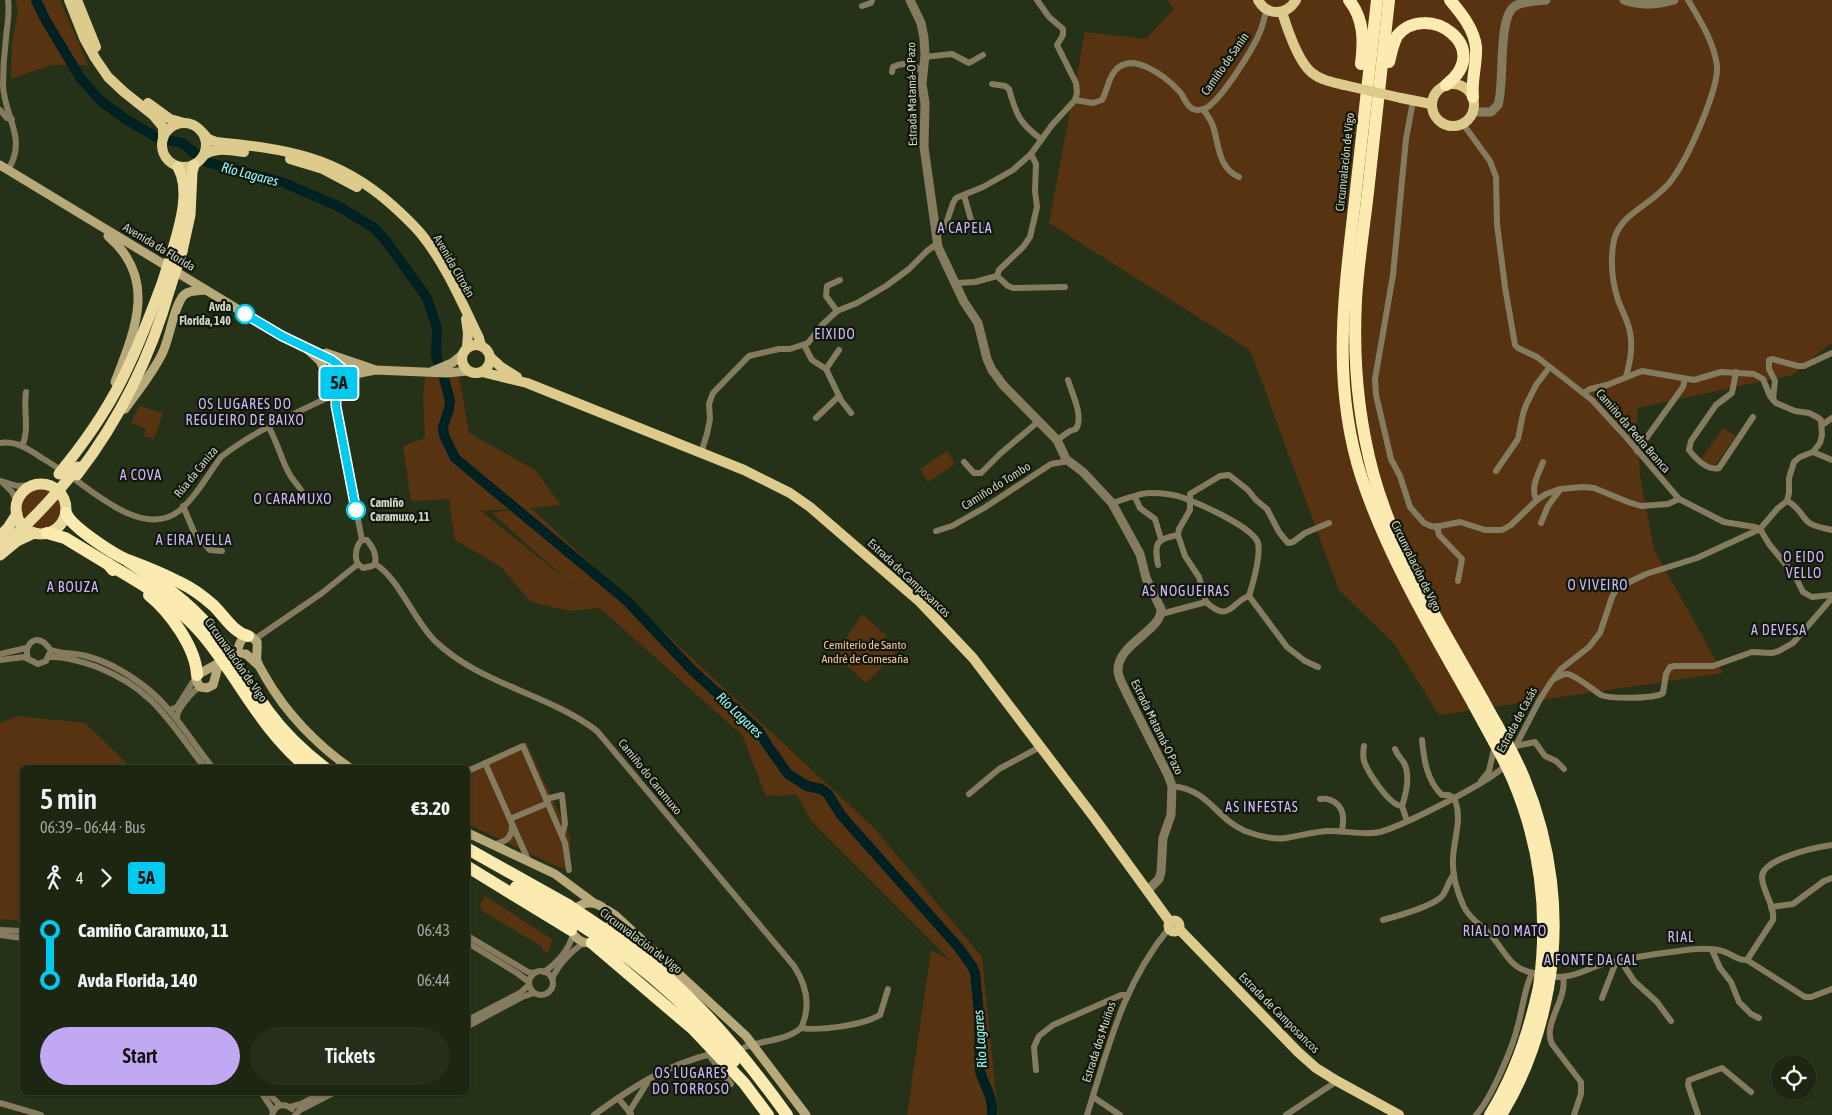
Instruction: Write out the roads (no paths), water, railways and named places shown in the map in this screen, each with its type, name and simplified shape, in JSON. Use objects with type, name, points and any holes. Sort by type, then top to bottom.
[{"type":"highway","points":[[1342,362],[1338,342],[1339,284],[1363,46],[1359,18],[1349,0]]},
{"type":"highway","name":"Circunvalación de Vigo","points":[[1377,0],[1343,304],[1342,362],[1346,407],[1352,441],[1362,478],[1385,540],[1409,588],[1478,703]]},
{"type":"highway","name":"Circunvalación de Vigo","points":[[1389,0],[1356,300],[1356,372],[1362,418],[1373,472],[1399,544],[1478,703],[1513,781],[1532,835],[1539,870],[1544,932],[1542,1021],[1528,1061],[1509,1103],[1501,1115]]},
{"type":"highway","points":[[1450,0],[1467,22],[1476,46],[1472,86],[1473,98]]},
{"type":"highway","points":[[1372,160],[1379,142],[1393,46],[1402,30],[1412,22],[1426,18],[1438,20],[1449,25],[1459,37],[1463,51],[1461,66],[1453,80],[1446,85]]},
{"type":"highway","points":[[2,550],[49,497],[89,443],[126,382],[147,338],[190,215],[194,165]]},
{"type":"highway","points":[[177,250],[183,204],[183,180],[178,167]]},
{"type":"highway","points":[[0,536],[8,528],[16,514],[17,502],[23,491],[39,484],[63,469],[93,427],[128,368],[166,286]]},
{"type":"highway","points":[[166,286],[156,332],[142,367],[131,391],[100,444],[65,494],[66,514],[68,519],[78,529],[128,561],[182,583],[207,601],[237,630],[246,646]]},
{"type":"highway","points":[[39,484],[55,488],[64,499]]},
{"type":"highway","points":[[16,514],[23,526],[40,533],[65,538],[108,564],[114,571],[155,600],[174,622],[188,645],[194,658],[198,680]]},
{"type":"highway","points":[[2,550],[25,536],[57,528],[66,514]]},
{"type":"highway","name":"Circunvalación de Vigo","points":[[128,561],[176,595],[200,616],[221,641],[277,722],[305,752],[321,765]]},
{"type":"highway","name":"Circunvalación de Vigo","points":[[108,564],[146,585],[173,604],[191,621],[219,656],[266,725],[305,765]]},
{"type":"highway","name":"Circunvalación de Vigo","points":[[470,850],[613,937],[654,965],[696,1004],[734,1045],[787,1115]]},
{"type":"highway","name":"Circunvalación de Vigo","points":[[470,861],[566,910]]},
{"type":"highway","points":[[470,868],[572,932]]},
{"type":"highway","name":"Circunvalación de Vigo","points":[[613,937],[703,1025],[746,1075],[774,1115]]},
{"type":"highway","points":[[588,943],[693,1028],[744,1083],[768,1115]]},
{"type":"highway","name":"Circunvalación de Vigo","points":[[1490,1115],[1519,1059],[1544,988]]},
{"type":"main road","points":[[69,0],[84,38],[95,58],[108,77],[153,115],[164,131],[164,151],[167,158],[178,167],[194,165],[207,151],[241,151],[288,158],[323,169],[349,182],[376,199],[401,220],[418,238],[450,289],[467,322],[463,364],[468,371],[476,373],[482,372],[489,366],[489,352],[481,346],[472,346],[465,351]]},
{"type":"main road","points":[[77,0],[99,53],[120,80],[170,119],[198,127],[206,138],[207,151]]},
{"type":"main road","points":[[1258,0],[1267,10],[1277,12],[1288,9],[1296,0]]},
{"type":"main road","points":[[1282,12],[1297,50],[1310,72],[1320,78],[1344,85],[1431,104]]},
{"type":"main road","points":[[1446,85],[1460,85],[1473,98],[1473,112],[1463,124],[1451,127],[1440,122],[1432,112],[1431,104],[1434,94],[1446,85]]},
{"type":"main road","points":[[164,131],[184,123]]},
{"type":"main road","name":"Avenida Citroën","points":[[203,133],[208,139],[216,142],[287,151],[321,161],[342,169],[382,196],[407,218],[440,263],[480,338],[481,346]]},
{"type":"main road","points":[[252,146],[291,146]]},
{"type":"main road","name":"Avenida da Florida","points":[[4,168],[282,336],[332,360],[336,365],[361,365]]},
{"type":"main road","points":[[93,427],[118,376],[139,309],[139,298],[133,270],[123,251],[106,234],[104,229]]},
{"type":"main road","points":[[100,444],[155,368],[168,340],[178,308],[184,296],[190,292],[205,290]]},
{"type":"main road","name":"Avenida da Florida","points":[[306,348],[375,370]]},
{"type":"main road","name":"Avenida da Florida","points":[[306,348],[320,361],[327,375]]},
{"type":"main road","name":"Avenida da Florida","points":[[445,370],[465,351]]},
{"type":"main road","name":"Estrada de Camposancos","points":[[490,357],[501,367],[527,383]]},
{"type":"main road","points":[[336,365],[343,369],[342,379],[333,383],[327,375],[328,369],[336,365]]},
{"type":"main road","name":"Avenida da Florida","points":[[342,379],[375,370],[468,371]]},
{"type":"main road","name":"Estrada de Camposancos","points":[[482,372],[497,374],[527,383],[744,470],[790,493],[810,507],[920,602],[972,658],[1173,926],[1316,1068],[1400,1115]]},
{"type":"main road","points":[[246,646],[252,654],[257,650],[259,666]]},
{"type":"main road","points":[[246,646],[276,692],[298,721],[346,765]]},
{"type":"main road","points":[[470,834],[555,874],[594,903],[615,914],[720,1010],[806,1115]]},
{"type":"main road","points":[[576,889],[582,904]]},
{"type":"main road","points":[[594,903],[582,904],[572,915],[572,932],[588,943],[613,937]]},
{"type":"main road","points":[[607,910],[613,937]]},
{"type":"main road","points":[[613,937],[616,928],[631,929]]},
{"type":"street","points":[[4,168],[13,163],[16,152],[16,136],[12,119],[3,105],[1,86],[9,13],[8,0]]},
{"type":"street","points":[[862,6],[871,3],[872,0]]},
{"type":"street","name":"Estrada Matamá-O Pazo","points":[[910,0],[921,23],[924,57],[922,84],[925,102],[925,155],[941,256],[964,302],[978,323],[987,359],[992,370],[1003,384],[1058,440],[1064,455],[1069,461],[1083,472],[1112,503],[1140,554],[1146,578],[1161,609],[1161,614],[1156,622],[1123,654],[1118,665],[1118,673],[1172,786],[1171,815],[1163,838],[1161,872],[1159,880],[1147,891]]},
{"type":"street","points":[[701,453],[709,426],[710,398],[743,361],[750,356],[761,353],[804,345],[811,341],[822,325],[837,311],[856,303],[886,286],[909,269],[937,239],[945,227],[954,201],[1010,173],[1031,154],[1052,125],[1075,100],[1076,83],[1057,45],[1063,35],[1063,28],[1049,17],[1037,0]]},
{"type":"street","points":[[1473,112],[1491,112],[1498,105],[1505,25],[1509,12],[1520,4],[1546,0]]},
{"type":"street","points":[[1624,0],[1636,4],[1649,5],[1674,0]]},
{"type":"street","points":[[1626,377],[1631,357],[1631,342],[1628,324],[1613,280],[1612,254],[1616,234],[1625,219],[1657,195],[1675,175],[1696,134],[1714,91],[1716,80],[1717,64],[1714,53],[1708,37],[1688,0]]},
{"type":"street","name":"Camiño de Sanín","points":[[1075,100],[1092,103],[1102,100],[1115,70],[1124,64],[1135,63],[1152,69],[1178,89],[1191,108],[1203,110],[1209,106],[1225,87],[1247,56],[1261,31],[1267,10]]},
{"type":"street","points":[[924,57],[952,54],[969,63],[983,55]]},
{"type":"street","points":[[892,72],[893,67],[896,65],[908,63],[923,71]]},
{"type":"street","points":[[992,84],[1005,86],[1009,89],[1011,100],[1021,121],[1041,139]]},
{"type":"street","points":[[1413,101],[1406,139],[1393,275],[1375,379],[1387,449],[1400,476],[1410,507],[1424,523],[1437,526],[1460,522],[1485,530],[1502,530],[1511,525],[1537,500],[1546,494],[1560,489],[1594,488],[1641,506],[1668,504],[1679,499]]},
{"type":"street","points":[[0,110],[7,118],[12,119]]},
{"type":"street","points":[[1203,110],[1213,125],[1223,163],[1233,174],[1239,177]]},
{"type":"street","name":"Camiño da Pedra Branca","points":[[1463,124],[1490,161],[1495,172],[1497,224],[1513,341],[1518,348],[1537,357],[1584,393],[1614,423],[1679,499],[1724,522],[1760,529]]},
{"type":"street","points":[[997,276],[999,270],[1023,247],[1030,237],[1037,207],[1035,191],[1036,164],[1031,154]]},
{"type":"street","points":[[964,195],[971,220],[981,229]]},
{"type":"street","points":[[956,283],[975,282],[997,276]]},
{"type":"street","points":[[997,276],[1010,287],[1066,288]]},
{"type":"street","points":[[837,311],[826,296],[827,286],[840,280]]},
{"type":"street","points":[[804,345],[812,360],[826,369],[839,396],[852,413]]},
{"type":"street","points":[[826,369],[839,350]]},
{"type":"street","points":[[1773,400],[1775,381],[1769,369],[1769,360],[1804,366],[1832,353]]},
{"type":"street","points":[[1496,472],[1518,439],[1526,406],[1536,386],[1549,368]]},
{"type":"street","points":[[1584,393],[1590,389],[1607,385],[1642,371],[1668,374],[1686,379],[1703,378],[1721,372],[1736,372],[1754,374],[1763,379],[1773,400],[1794,411],[1814,415],[1820,420],[1822,425],[1820,443],[1813,452],[1800,457],[1794,462],[1789,478],[1787,501],[1778,508],[1760,529],[1769,544],[1796,576],[1803,592],[1812,597],[1832,597]]},
{"type":"street","points":[[1736,372],[1732,393],[1716,405],[1691,441],[1690,450],[1698,460],[1711,468],[1717,468],[1754,417]]},
{"type":"street","points":[[327,375],[331,396],[336,406]]},
{"type":"street","points":[[342,379],[336,390],[336,406],[362,540],[359,543],[356,555],[358,564],[363,568],[374,564],[376,554],[367,540],[362,540]]},
{"type":"street","points":[[1638,451],[1683,387],[1686,379]]},
{"type":"street","points":[[1058,440],[1070,430],[1076,428],[1078,423],[1078,412],[1068,380]]},
{"type":"street","points":[[22,446],[26,438],[24,404],[26,392]]},
{"type":"street","name":"Rúa da Caniza","points":[[0,443],[13,443],[22,446],[57,467],[108,504],[136,516],[155,520],[164,519],[183,506],[221,457],[238,444],[331,396]]},
{"type":"street","points":[[816,418],[839,396]]},
{"type":"street","points":[[1822,425],[1832,418]]},
{"type":"street","points":[[964,462],[974,474],[981,473],[1039,420]]},
{"type":"street","points":[[269,428],[275,438],[288,472],[302,492],[303,502]]},
{"type":"street","points":[[1813,452],[1832,460]]},
{"type":"street","name":"Camiño do Tombo","points":[[936,531],[952,526],[984,508],[1051,464],[1069,461]]},
{"type":"street","points":[[1537,500],[1533,493],[1543,462]]},
{"type":"street","points":[[1249,596],[1241,599],[1228,611],[1217,610],[1206,602],[1199,578],[1188,563],[1178,535],[1179,529],[1190,510],[1189,496],[1191,492],[1226,474],[1240,483],[1267,509],[1279,532],[1288,543],[1329,523]]},
{"type":"street","points":[[0,481],[18,486],[39,484]]},
{"type":"street","points":[[0,481],[12,492],[17,502]]},
{"type":"street","points":[[1541,523],[1548,506],[1560,489]]},
{"type":"street","points":[[1112,503],[1149,493],[1182,497],[1237,523],[1257,540],[1258,555],[1249,596],[1287,647],[1305,661],[1318,667]]},
{"type":"street","points":[[1135,497],[1140,508],[1155,519],[1161,539]]},
{"type":"street","points":[[1787,501],[1794,505],[1809,522],[1817,527],[1832,530]]},
{"type":"street","points":[[183,506],[194,532],[210,550],[222,551]]},
{"type":"street","points":[[1437,526],[1439,535],[1462,559],[1458,581]]},
{"type":"street","name":"Estrada de Casás","points":[[1172,786],[1186,788],[1202,796],[1233,823],[1245,830],[1277,839],[1325,831],[1375,832],[1407,821],[1454,798],[1500,771],[1518,743],[1552,679],[1594,640],[1602,627],[1612,597],[1621,585],[1646,574],[1697,558],[1760,529]]},
{"type":"street","points":[[1158,565],[1155,548],[1161,539],[1178,535]]},
{"type":"street","points":[[246,646],[322,593],[358,564]]},
{"type":"street","name":"Camiño do Caramuxo","points":[[374,564],[383,569],[391,578],[420,624],[436,642],[470,668],[572,714],[591,726],[609,744],[720,880],[794,966],[803,982],[807,1000],[806,1012],[801,1028]]},
{"type":"street","points":[[1552,679],[1567,674],[1606,696],[1627,698],[1658,696],[1662,693],[1666,674],[1670,667],[1713,666],[1752,652],[1772,653],[1785,648],[1802,633],[1832,597]]},
{"type":"street","points":[[1161,614],[1206,602]]},
{"type":"street","points":[[0,654],[26,648],[32,642],[38,640],[45,642],[49,648],[48,657],[38,664],[20,656],[0,660]]},
{"type":"street","points":[[26,648],[28,658]]},
{"type":"street","points":[[49,648],[86,656],[121,670],[144,686],[177,718],[212,765]]},
{"type":"street","points":[[48,657],[69,658],[84,662],[118,676],[136,687],[158,706],[172,722],[203,765]]},
{"type":"street","points":[[170,710],[177,707],[198,680]]},
{"type":"street","points":[[177,718],[176,714],[192,693],[198,680]]},
{"type":"street","points":[[1478,784],[1490,771],[1494,750],[1498,741],[1507,739],[1518,743],[1535,742],[1545,756],[1556,761],[1564,769]]},
{"type":"street","points":[[1422,740],[1430,781],[1442,795],[1449,795],[1454,798],[1457,806],[1458,820],[1454,847],[1454,874],[1460,897],[1468,913],[1495,939],[1511,963],[1518,968],[1533,973],[1525,988],[1513,1041],[1488,1096],[1476,1115]]},
{"type":"street","points":[[470,770],[523,746],[565,843],[569,870]]},
{"type":"street","points":[[1364,746],[1364,761],[1368,770],[1385,795],[1398,806],[1402,806]]},
{"type":"street","points":[[969,794],[999,769],[1040,747]]},
{"type":"street","points":[[1395,750],[1406,768],[1406,797],[1402,806],[1407,821]]},
{"type":"street","points":[[485,763],[529,862]]},
{"type":"street","points":[[511,822],[547,801],[562,795],[564,824],[562,835]]},
{"type":"street","points":[[1320,799],[1330,799],[1336,803],[1343,814],[1342,831]]},
{"type":"street","points":[[493,845],[505,842],[511,835],[511,822]]},
{"type":"street","points":[[1746,960],[1773,920],[1762,880],[1764,869],[1808,848],[1832,845]]},
{"type":"street","points":[[1383,920],[1406,914],[1435,902],[1442,896],[1454,874]]},
{"type":"street","points":[[1770,907],[1793,904],[1800,901],[1824,881],[1832,878]]},
{"type":"street","name":"Estrada dos Muíños","points":[[1087,1115],[1105,1052],[1126,995],[1154,947],[1173,926]]},
{"type":"street","points":[[0,930],[20,931]]},
{"type":"street","points":[[470,937],[528,972],[534,973],[544,972],[566,951],[571,944],[572,932]]},
{"type":"street","points":[[0,935],[20,938]]},
{"type":"street","points":[[470,1025],[522,997],[534,993],[546,993],[552,987],[552,979],[556,970],[577,947],[588,943]]},
{"type":"street","points":[[470,944],[517,973],[529,984],[534,993]]},
{"type":"street","points":[[1712,950],[1720,968],[1731,982],[1740,1002],[1751,1014],[1759,1018]]},
{"type":"street","points":[[1555,977],[1563,977],[1618,961],[1678,951],[1721,950],[1740,960],[1746,960],[1805,998],[1811,998],[1832,989]]},
{"type":"street","points":[[1602,998],[1618,961]]},
{"type":"street","points":[[1618,961],[1637,985],[1657,1002],[1671,1021]]},
{"type":"street","points":[[544,972],[552,979]]},
{"type":"street","points":[[470,1019],[520,993],[529,984],[534,973]]},
{"type":"street","points":[[1563,977],[1563,988],[1550,1028],[1550,1038],[1552,1044],[1581,1082],[1581,1094],[1574,1115]]},
{"type":"street","points":[[749,1045],[792,1034],[801,1028],[809,1030],[845,1026],[874,1019],[880,1014],[888,989]]},
{"type":"street","points":[[1036,1070],[1034,1047],[1039,1036],[1057,1022],[1121,995],[1126,995]]},
{"type":"street","points":[[594,1115],[662,1070],[709,1054],[731,1084]]},
{"type":"street","points":[[1698,1115],[1688,1085],[1689,1080],[1722,1068],[1751,1092]]},
{"type":"street","points":[[1286,1115],[1337,1081]]},
{"type":"street","points":[[618,1098],[630,1113],[647,1083]]},
{"type":"street","points":[[263,1095],[272,1107],[272,1114]]},
{"type":"street","points":[[271,1095],[280,1105],[290,1107],[301,1104],[318,1095]]},
{"type":"street","points":[[290,1107],[295,1115],[300,1110],[329,1095]]},
{"type":"street","points":[[1093,1097],[1120,1115]]},
{"type":"street","points":[[0,1103],[41,1115]]},
{"type":"street","points":[[272,1114],[280,1105]]},
{"type":"waterway","name":"Río Lagares","points":[[36,0],[45,19],[81,79],[101,101],[124,118],[156,137],[182,143],[206,162],[282,182],[340,207],[374,228],[386,241],[427,298],[437,328],[436,355],[438,362]]},
{"type":"waterway","name":"Río Lagares","points":[[444,378],[450,401],[443,427],[444,435],[455,458],[627,601],[692,670],[758,730],[788,774],[807,786],[821,789],[828,794],[841,815],[959,948],[975,973],[979,1014],[980,1071],[990,1097],[992,1115]]},
{"type":"place","name":"Avda Florida, 140","points":[[245,314]]},
{"type":"place","name":"Camiño Caramuxo, 11","points":[[356,510]]},
{"type":"district","name":"A CAPELA","points":[[965,228]]},
{"type":"district","name":"EIXIDO","points":[[835,334]]},
{"type":"district","name":"OS LUGARES DO REGUEIRO DE BAIXO","points":[[245,412]]},
{"type":"district","name":"A COVA","points":[[141,475]]},
{"type":"district","name":"O CARAMUXO","points":[[293,499]]},
{"type":"district","name":"A EIRA VELLA","points":[[194,540]]},
{"type":"district","name":"O EIDO VELLO","points":[[1804,566]]},
{"type":"district","name":"O VIVEIRO","points":[[1598,585]]},
{"type":"district","name":"A BOUZA","points":[[73,587]]},
{"type":"district","name":"AS NOGUEIRAS","points":[[1186,591]]},
{"type":"district","name":"A DEVESA","points":[[1779,630]]},
{"type":"district","name":"AS INFESTAS","points":[[1262,807]]},
{"type":"district","name":"RIAL DO MATO","points":[[1505,931]]},
{"type":"district","name":"RIAL","points":[[1681,937]]},
{"type":"district","name":"A FONTE DA CAL","points":[[1591,960]]},
{"type":"district","name":"OS LUGARES DO TORROSO","points":[[691,1082]]},
{"type":"park label","name":"Cemiterio de Santo André de Comesaña","points":[[865,652]]}]
